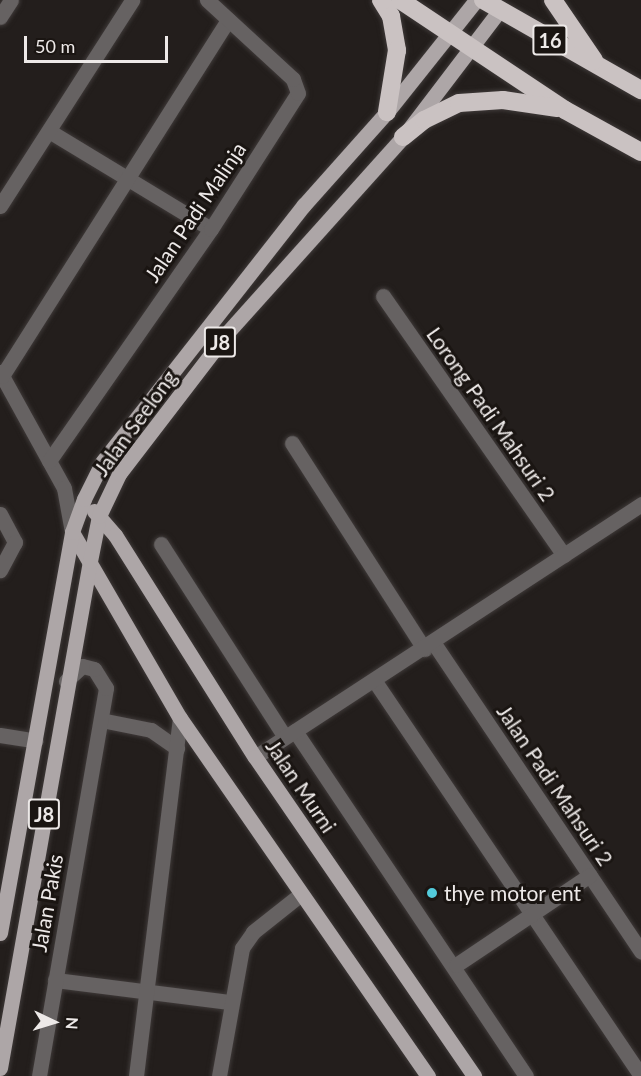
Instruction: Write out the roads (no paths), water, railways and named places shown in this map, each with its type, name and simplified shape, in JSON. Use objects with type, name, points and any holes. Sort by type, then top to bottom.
[{"type":"highway","points":[[381,0],[394,25],[397,50],[387,112]]},
{"type":"highway","name":"16","points":[[400,0],[565,110],[641,152]]},
{"type":"highway","name":"16","points":[[483,0],[502,6],[601,69],[641,90]]},
{"type":"highway","points":[[553,0],[565,23],[601,69]]},
{"type":"highway","points":[[404,137],[442,111],[482,100],[565,110]]},
{"type":"main road","name":"Jalan Seelong","points":[[0,933],[6,872],[36,741],[72,532],[84,499],[103,461],[282,232],[387,112],[476,0]]},
{"type":"main road","name":"Jalan Seelong","points":[[0,1068],[66,681],[99,516],[119,474],[227,333],[404,137],[473,49],[502,6]]},
{"type":"main road","name":"Jalan Murni","points":[[84,499],[99,516],[255,757],[474,1076]]},
{"type":"main road","points":[[72,532],[180,718],[428,1076]]},
{"type":"street","points":[[0,17],[11,0]]},
{"type":"street","points":[[0,206],[132,0]]},
{"type":"street","name":"Jalan Padi Malinja","points":[[49,461],[211,229],[298,93],[293,79],[207,0]]},
{"type":"street","points":[[72,532],[64,488],[1,374],[129,179],[228,20]]},
{"type":"street","points":[[49,131],[211,229]]},
{"type":"street","name":"Lorong Padi Mahsuri 2","points":[[383,296],[564,555]]},
{"type":"street","name":"Jalan Padi Mahsuri 2","points":[[292,443],[640,950]]},
{"type":"street","points":[[64,488],[84,499]]},
{"type":"street","points":[[255,757],[641,504]]},
{"type":"street","points":[[0,514],[15,542],[0,570]]},
{"type":"street","points":[[161,544],[290,734],[456,965],[526,1076]]},
{"type":"street","name":"Jalan Pakis","points":[[39,1076],[106,688],[102,676],[82,666],[66,681]]},
{"type":"street","points":[[374,680],[641,1076]]},
{"type":"street","points":[[136,1076],[180,718]]},
{"type":"street","points":[[101,720],[152,730],[177,748]]},
{"type":"street","points":[[0,735],[36,741]]},
{"type":"street","points":[[456,965],[590,875]]},
{"type":"street","points":[[219,1076],[230,1002],[242,948],[253,932],[301,894]]},
{"type":"street","points":[[55,980],[230,1002]]},
{"type":"place","name":"thye motor ent","points":[[432,893]]}]
